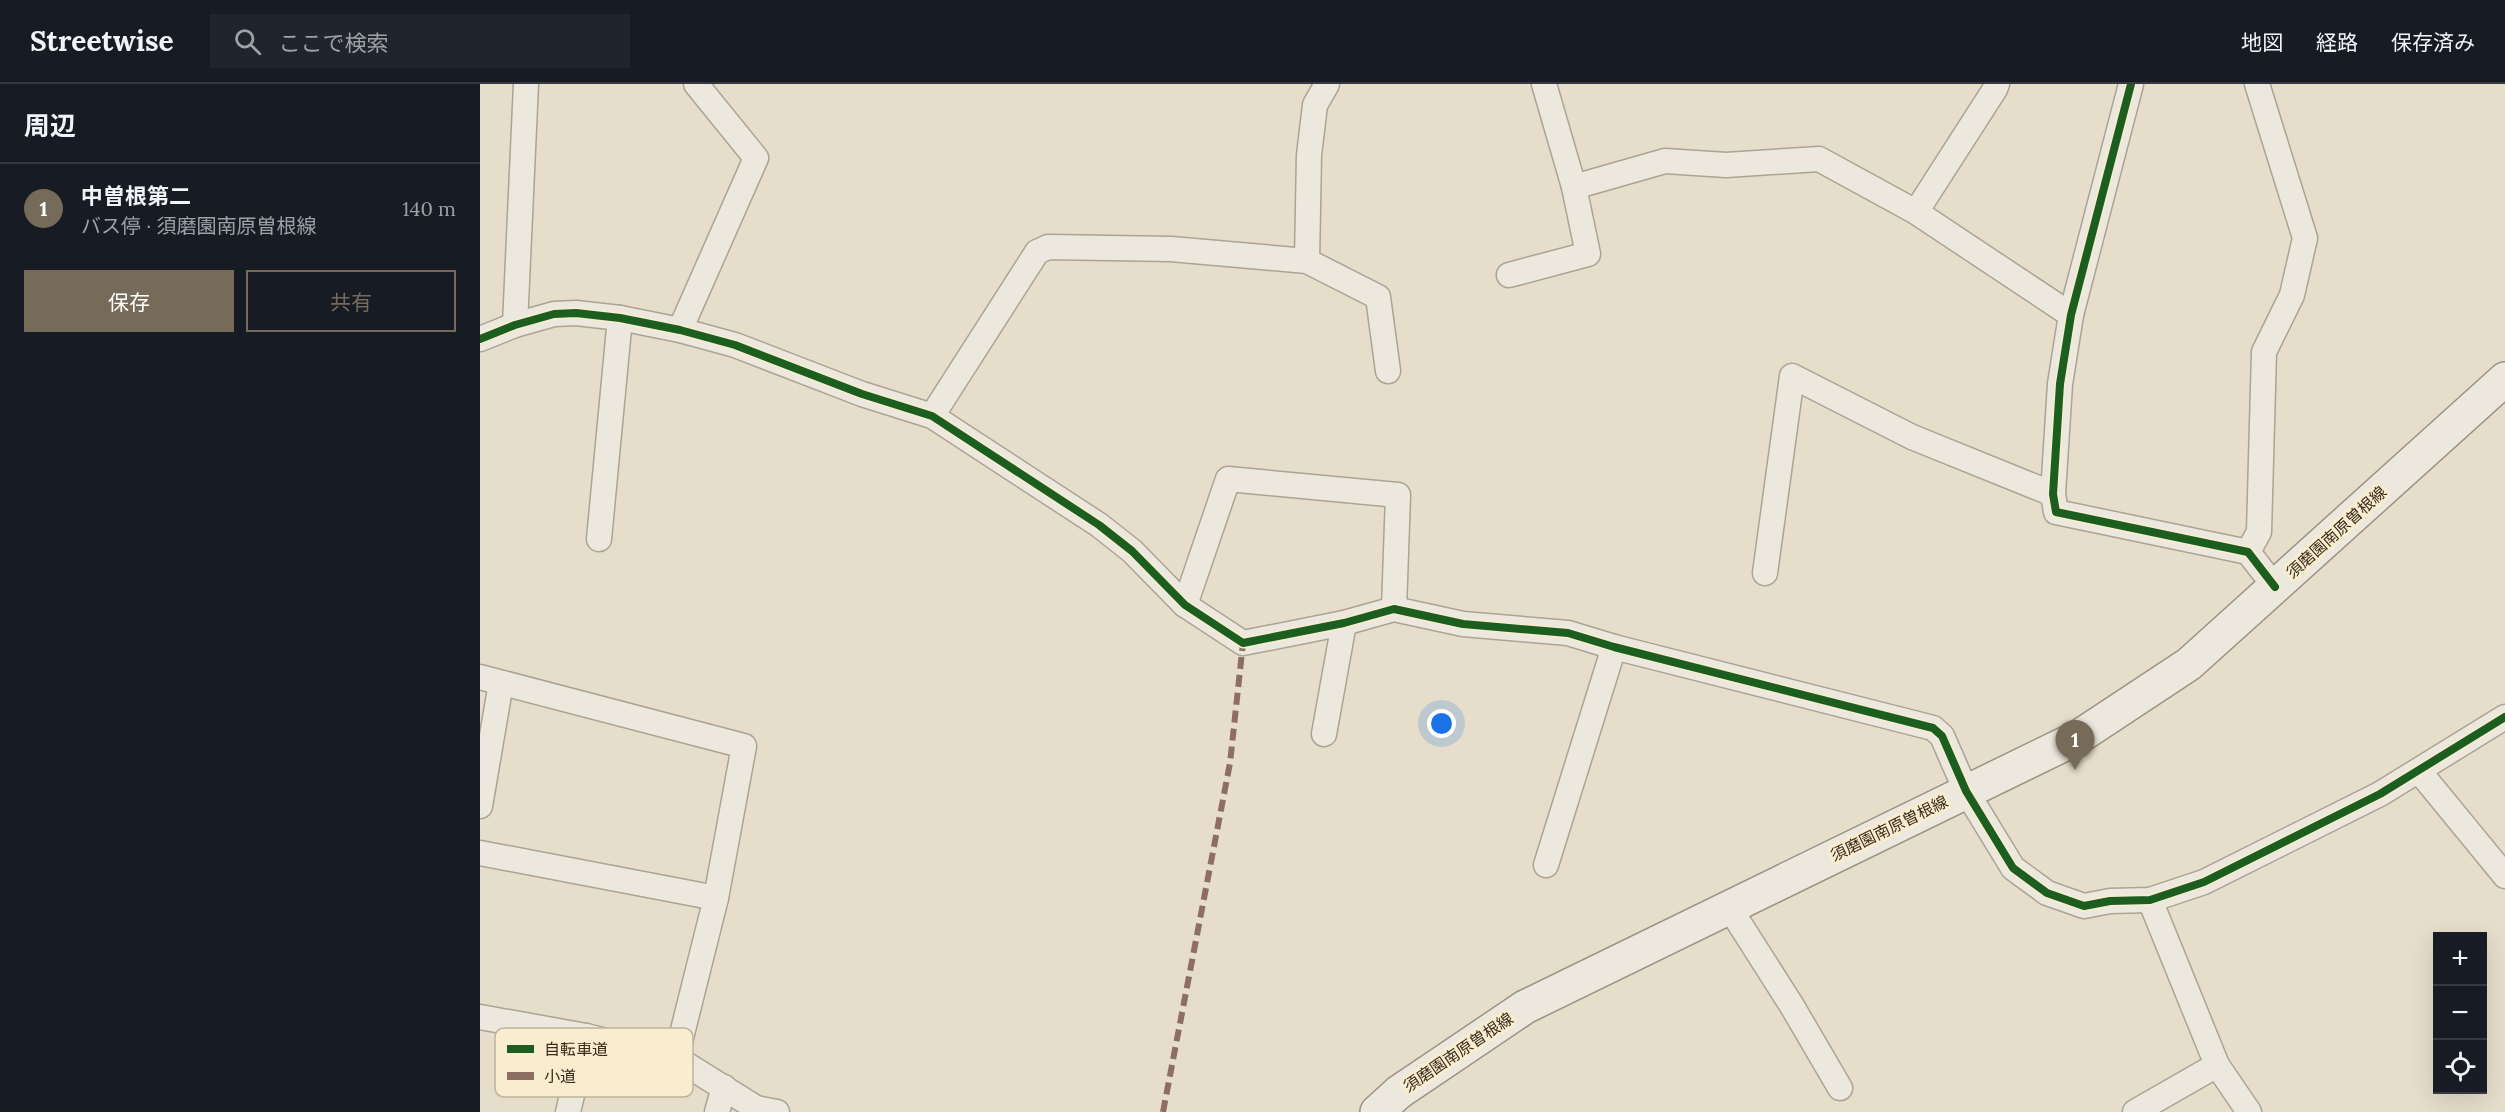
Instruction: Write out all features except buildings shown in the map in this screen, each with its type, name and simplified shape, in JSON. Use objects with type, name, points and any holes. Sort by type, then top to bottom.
[{"type":"main road","name":"須磨園南原曽根線","points":[[1377,1112],[1399,1092],[1525,1007],[1966,790],[2077,738],[2180,670],[2505,379]]},
{"type":"street","points":[[515,325],[526,84]]},
{"type":"street","points":[[680,330],[756,158],[696,84]]},
{"type":"street","points":[[1308,261],[1309,155],[1315,105],[1327,84]]},
{"type":"street","points":[[1509,275],[1588,254],[1574,187],[1544,84]]},
{"type":"street","points":[[1917,213],[1995,90],[1996,84]]},
{"type":"street","points":[[2131,84],[2071,315],[2060,384],[2053,494],[2056,512],[2248,552],[2275,587]]},
{"type":"street","points":[[2248,552],[2259,532],[2264,352],[2292,295],[2305,238],[2256,84]]},
{"type":"street","points":[[1574,187],[1665,161],[1726,165],[1819,159],[1917,213],[2071,315]]},
{"type":"street","points":[[932,416],[1037,252],[1048,247],[1171,249],[1308,261],[1378,297],[1388,371]]},
{"type":"street","points":[[480,339],[515,325],[554,314],[576,313],[620,318],[680,330],[735,345],[862,394],[932,416],[1099,525],[1132,551],[1185,604],[1243,643],[1344,623],[1394,609],[1463,624],[1568,633],[1614,648],[1933,728],[1942,736],[1966,790],[2013,868],[2047,893],[2084,906],[2110,901],[2150,900],[2204,882],[2380,794],[2505,717]]},
{"type":"street","points":[[599,539],[620,318]]},
{"type":"street","points":[[1765,573],[1792,376],[1912,437],[2053,494]]},
{"type":"street","points":[[1185,604],[1228,479],[1398,495],[1394,609]]},
{"type":"street","points":[[1324,734],[1344,623]]},
{"type":"street","points":[[1546,865],[1614,648]]},
{"type":"street","points":[[480,806],[491,680],[744,746],[716,898],[684,1028]]},
{"type":"street","points":[[2419,771],[2505,876]]},
{"type":"street","points":[[480,853],[716,898]]},
{"type":"street","points":[[2150,900],[2217,1065],[2249,1112]]},
{"type":"street","points":[[1729,907],[1792,1006],[1840,1088]]},
{"type":"street","points":[[480,1017],[541,1028]]},
{"type":"street","points":[[2135,1112],[2217,1065]]},
{"type":"street","points":[[693,1068],[756,1108],[777,1112]]},
{"type":"street","points":[[717,1112],[724,1087]]},
{"type":"street","points":[[568,1112],[572,1097]]},
{"type":"marked path","points":[[1163,1112],[1230,763],[1243,643]]},
{"type":"cycle path","points":[[2131,84],[2071,315],[2060,384],[2053,494],[2056,512],[2248,552],[2275,587]]},
{"type":"cycle path","points":[[480,339],[515,325],[554,314],[576,313],[620,318],[680,330],[735,345],[862,394],[932,416],[1099,525],[1132,551],[1185,605],[1243,643],[1344,623],[1394,609],[1463,624],[1568,633],[1614,647],[1933,728],[1942,736],[1966,791],[2013,868],[2047,893],[2084,906],[2110,901],[2150,900],[2204,882],[2380,794],[2505,717]]},
{"type":"place","name":"中曽根第二","points":[[2075,770]]}]
